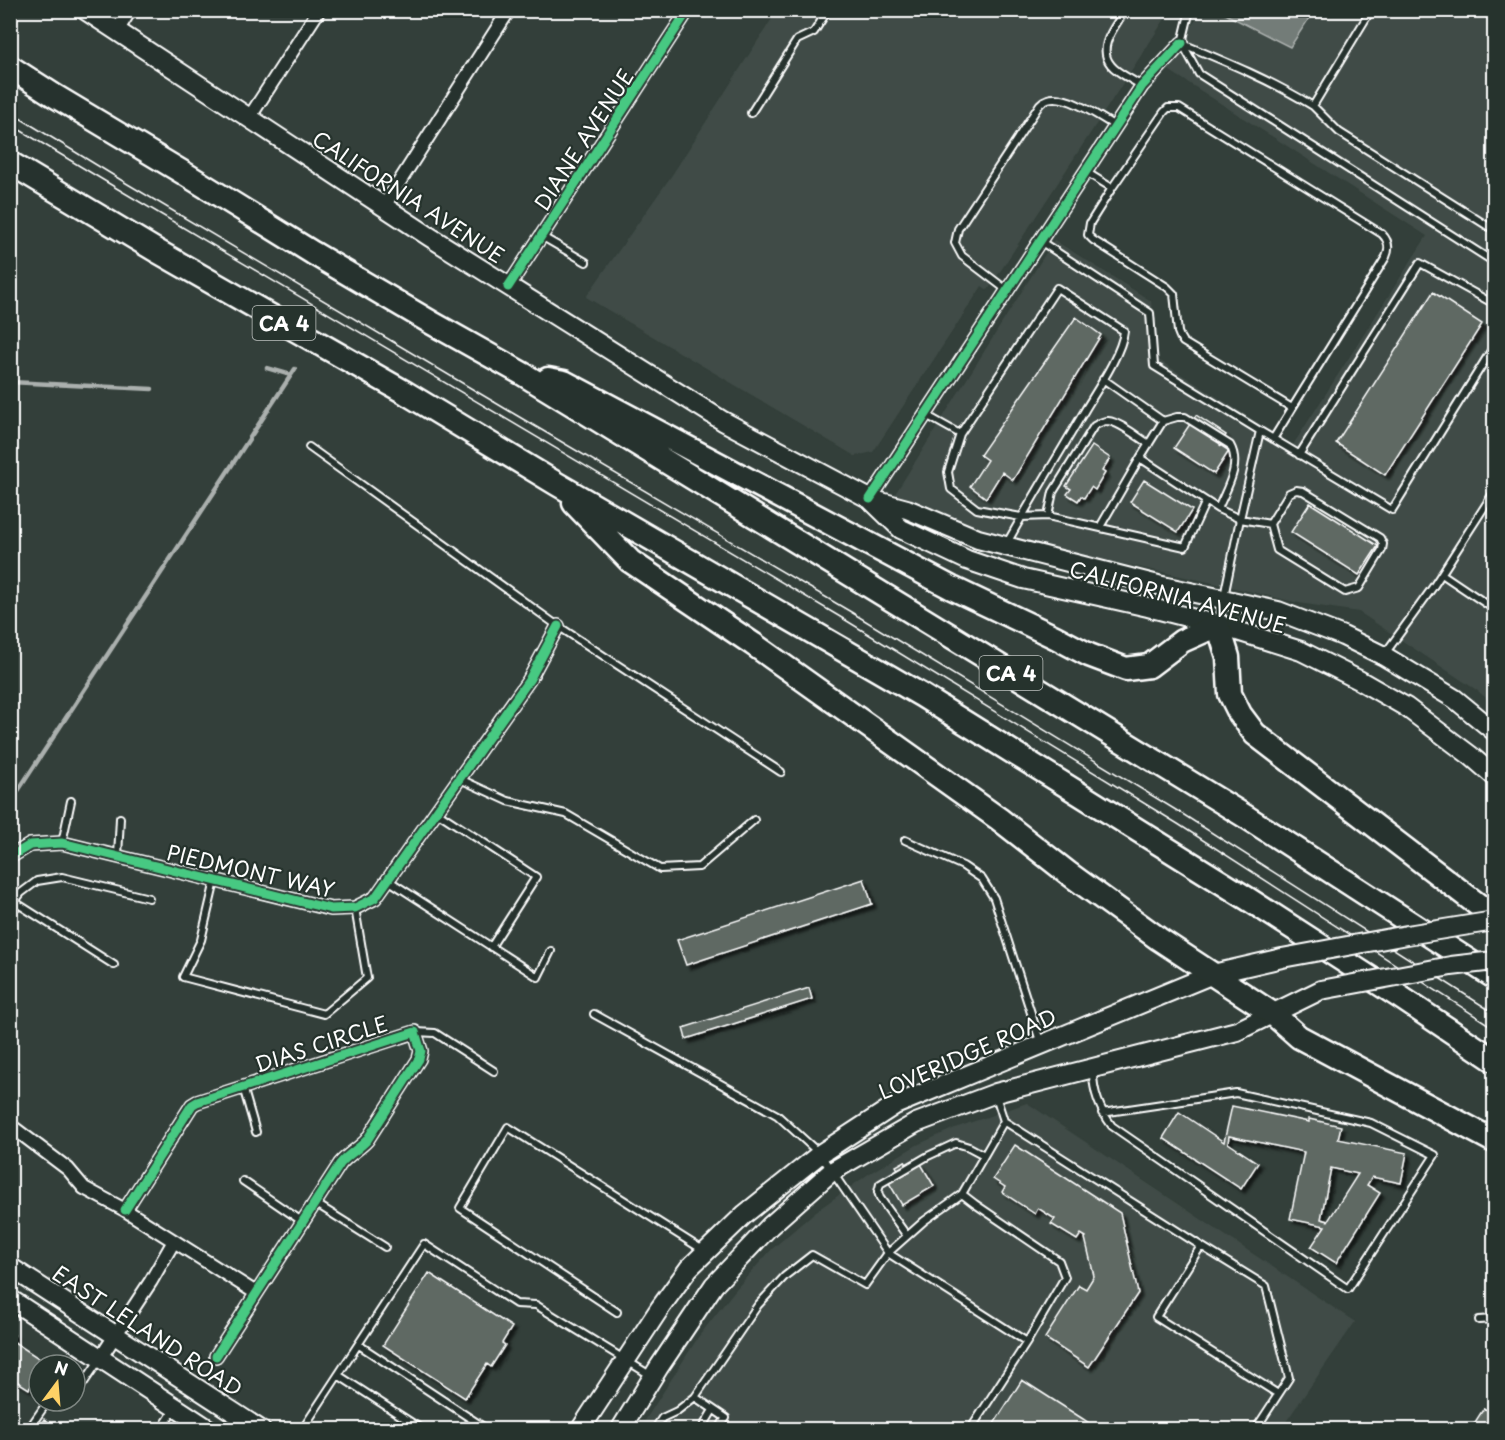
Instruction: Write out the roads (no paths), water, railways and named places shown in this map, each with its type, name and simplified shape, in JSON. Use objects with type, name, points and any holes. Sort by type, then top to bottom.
[{"type":"highway","name":"CA 4","points":[[10,65],[56,96],[382,294],[523,374],[1248,818],[1494,977]]},
{"type":"highway","name":"CA 4","points":[[10,163],[157,251],[406,393],[557,484],[921,695],[1248,899],[1494,1060]]},
{"type":"highway","points":[[523,374],[564,382],[952,588],[1089,655],[1126,669],[1149,666],[1182,641],[1218,625],[1228,657],[1230,694],[1240,714],[1255,734],[1494,917]]},
{"type":"highway","points":[[557,484],[630,561],[753,644],[999,819],[1159,939],[1273,1014],[1299,1037],[1494,1141]]},
{"type":"main road","name":"CALIFORNIA AVENUE","points":[[85,10],[508,287],[723,421],[870,500],[901,529],[968,560],[1023,579],[1218,625],[1301,651],[1406,707],[1494,776]]},
{"type":"main road","name":"CALIFORNIA AVENUE","points":[[870,500],[907,508],[978,539],[1158,585],[1278,611],[1343,636],[1384,656],[1455,699],[1494,731]]},
{"type":"main road","name":"LOVERIDGE ROAD","points":[[580,1430],[689,1268],[745,1214],[820,1154],[895,1105],[1213,974],[1282,958],[1494,921]]},
{"type":"main road","name":"LOVERIDGE ROAD","points":[[620,1430],[714,1285],[770,1226],[831,1172],[916,1123],[996,1093],[1237,1031],[1321,990],[1451,966],[1494,961]]},
{"type":"main road","name":"EAST LELAND ROAD","points":[[10,1267],[261,1430]]},
{"type":"main road","points":[[10,1299],[210,1430]]},
{"type":"street","points":[[117,31],[130,10]]},
{"type":"street","points":[[249,118],[319,10]]},
{"type":"street","points":[[384,206],[509,10]]},
{"type":"street","name":"DIANE AVENUE","points":[[508,287],[688,10]]},
{"type":"street","points":[[870,500],[1142,86],[1182,44]]},
{"type":"street","name":"PIEDMONT WAY","points":[[10,857],[30,845],[62,843],[331,909],[355,908],[375,898],[529,680],[558,626]]},
{"type":"street","name":"DIAS CIRCLE","points":[[125,1210],[192,1105],[415,1032],[420,1051],[419,1059],[367,1140],[344,1160],[216,1356]]},
{"type":"street","points":[[10,1127],[68,1169],[84,1188],[125,1210],[256,1293]]},
{"type":"street","points":[[101,1358],[174,1241]]},
{"type":"lane","points":[[751,113],[797,40],[814,32],[828,10]]},
{"type":"lane","points":[[1125,10],[1106,44],[1105,55],[1111,66],[1142,86]]},
{"type":"lane","points":[[1192,10],[1182,44],[1199,74],[1494,262]]},
{"type":"lane","points":[[1313,106],[1371,10]]},
{"type":"lane","points":[[1182,44],[1252,73],[1313,106],[1339,132],[1494,230]]},
{"type":"lane","points":[[1008,291],[962,256],[955,243],[958,229],[1040,104],[1048,99],[1060,98],[1116,126]]},
{"type":"lane","points":[[1273,439],[1386,257],[1389,248],[1386,238],[1179,108],[1168,108],[1112,188],[1090,223],[1088,235],[1163,284],[1173,294],[1178,332],[1183,342],[1292,408]]},
{"type":"lane","points":[[1086,172],[1112,188]]},
{"type":"lane","points":[[542,236],[586,262]]},
{"type":"lane","points":[[1041,241],[1150,313],[1154,366],[1392,510],[1494,346]]},
{"type":"lane","points":[[1299,454],[1420,263],[1494,304]]},
{"type":"lane","points":[[1006,546],[1022,518],[1103,379],[1123,340],[1124,331],[1057,288],[960,434],[948,472],[951,489],[977,509],[1022,518],[1048,516],[1185,548],[1206,501]]},
{"type":"lane","points":[[1103,379],[1163,422]]},
{"type":"lane","points":[[926,415],[960,434]]},
{"type":"lane","points":[[1101,527],[1163,422],[1177,417],[1185,417],[1230,445],[1235,452],[1234,470],[1218,508]]},
{"type":"lane","points":[[1048,516],[1053,492],[1094,426],[1107,421],[1114,423],[1149,444]]},
{"type":"lane","points":[[1218,625],[1260,431]]},
{"type":"lane","points":[[309,447],[558,626],[781,772]]},
{"type":"lane","points":[[1140,458],[1218,508],[1240,519],[1270,524]]},
{"type":"lane","points":[[1303,490],[1380,538],[1383,544],[1382,550],[1359,588],[1345,592],[1278,550],[1270,524],[1289,493],[1303,490]]},
{"type":"lane","points":[[1384,656],[1442,574],[1494,492]]},
{"type":"lane","points":[[1442,574],[1488,605],[1494,594]]},
{"type":"lane","points":[[459,778],[508,801],[566,814],[660,870],[699,867],[754,820]]},
{"type":"lane","points":[[62,843],[71,801]]},
{"type":"lane","points":[[436,811],[536,877],[491,947]]},
{"type":"lane","points":[[117,856],[120,818]]},
{"type":"lane","points":[[905,840],[963,866],[982,879],[994,898],[1041,1045]]},
{"type":"lane","points":[[10,908],[21,893],[37,880],[63,877],[149,898]]},
{"type":"lane","points":[[387,880],[538,977],[551,951]]},
{"type":"lane","points":[[215,881],[201,940],[183,977],[324,1014],[367,978],[355,908]]},
{"type":"lane","points":[[15,902],[114,965]]},
{"type":"lane","points":[[594,1014],[777,1115],[820,1154],[888,1253],[1027,1342]]},
{"type":"lane","points":[[415,1032],[435,1033],[494,1071]]},
{"type":"lane","points":[[1092,1068],[1093,1083],[1102,1113],[1112,1126],[1348,1289],[1435,1155],[1371,1123],[1236,1093],[1102,1113]]},
{"type":"lane","points":[[243,1087],[256,1132]]},
{"type":"lane","points":[[996,1093],[1004,1121],[1266,1286],[1288,1378],[1255,1430]]},
{"type":"lane","points":[[654,1430],[662,1418],[677,1411],[695,1397],[758,1305],[784,1276],[813,1255],[865,1285],[888,1253],[924,1221],[962,1194],[1004,1121]]},
{"type":"lane","points":[[616,1312],[460,1208],[508,1127],[706,1252]]},
{"type":"lane","points":[[907,1236],[880,1198],[878,1192],[880,1184],[928,1156],[956,1143],[984,1155]]},
{"type":"lane","points":[[243,1181],[303,1222]]},
{"type":"lane","points":[[962,1194],[1059,1261],[1065,1277],[1027,1342],[970,1430]]},
{"type":"lane","points":[[315,1203],[385,1247]]},
{"type":"lane","points":[[302,1430],[424,1244],[516,1304],[536,1305],[653,1377]]},
{"type":"lane","points":[[1201,1246],[1156,1317],[1278,1394]]},
{"type":"lane","points":[[1479,1320],[1494,1318]]},
{"type":"lane","points":[[359,1345],[488,1430]]},
{"type":"lane","points":[[87,1378],[101,1358]]},
{"type":"lane","points":[[338,1375],[423,1430]]},
{"type":"lane","points":[[695,1397],[726,1418],[718,1430]]},
{"type":"lane","points":[[161,1430],[176,1407]]},
{"type":"lane","points":[[701,1430],[713,1410]]},
{"type":"lane","points":[[28,1430],[40,1413]]},
{"type":"waterway","points":[[267,368],[291,375]]},
{"type":"waterway","points":[[10,803],[295,369]]},
{"type":"waterway","points":[[10,382],[152,389]]},
{"type":"tram line","points":[[10,112],[516,415],[851,612],[1184,815],[1494,1013]]},
{"type":"tram line","points":[[10,124],[847,621],[1178,824],[1494,1028]]}]
